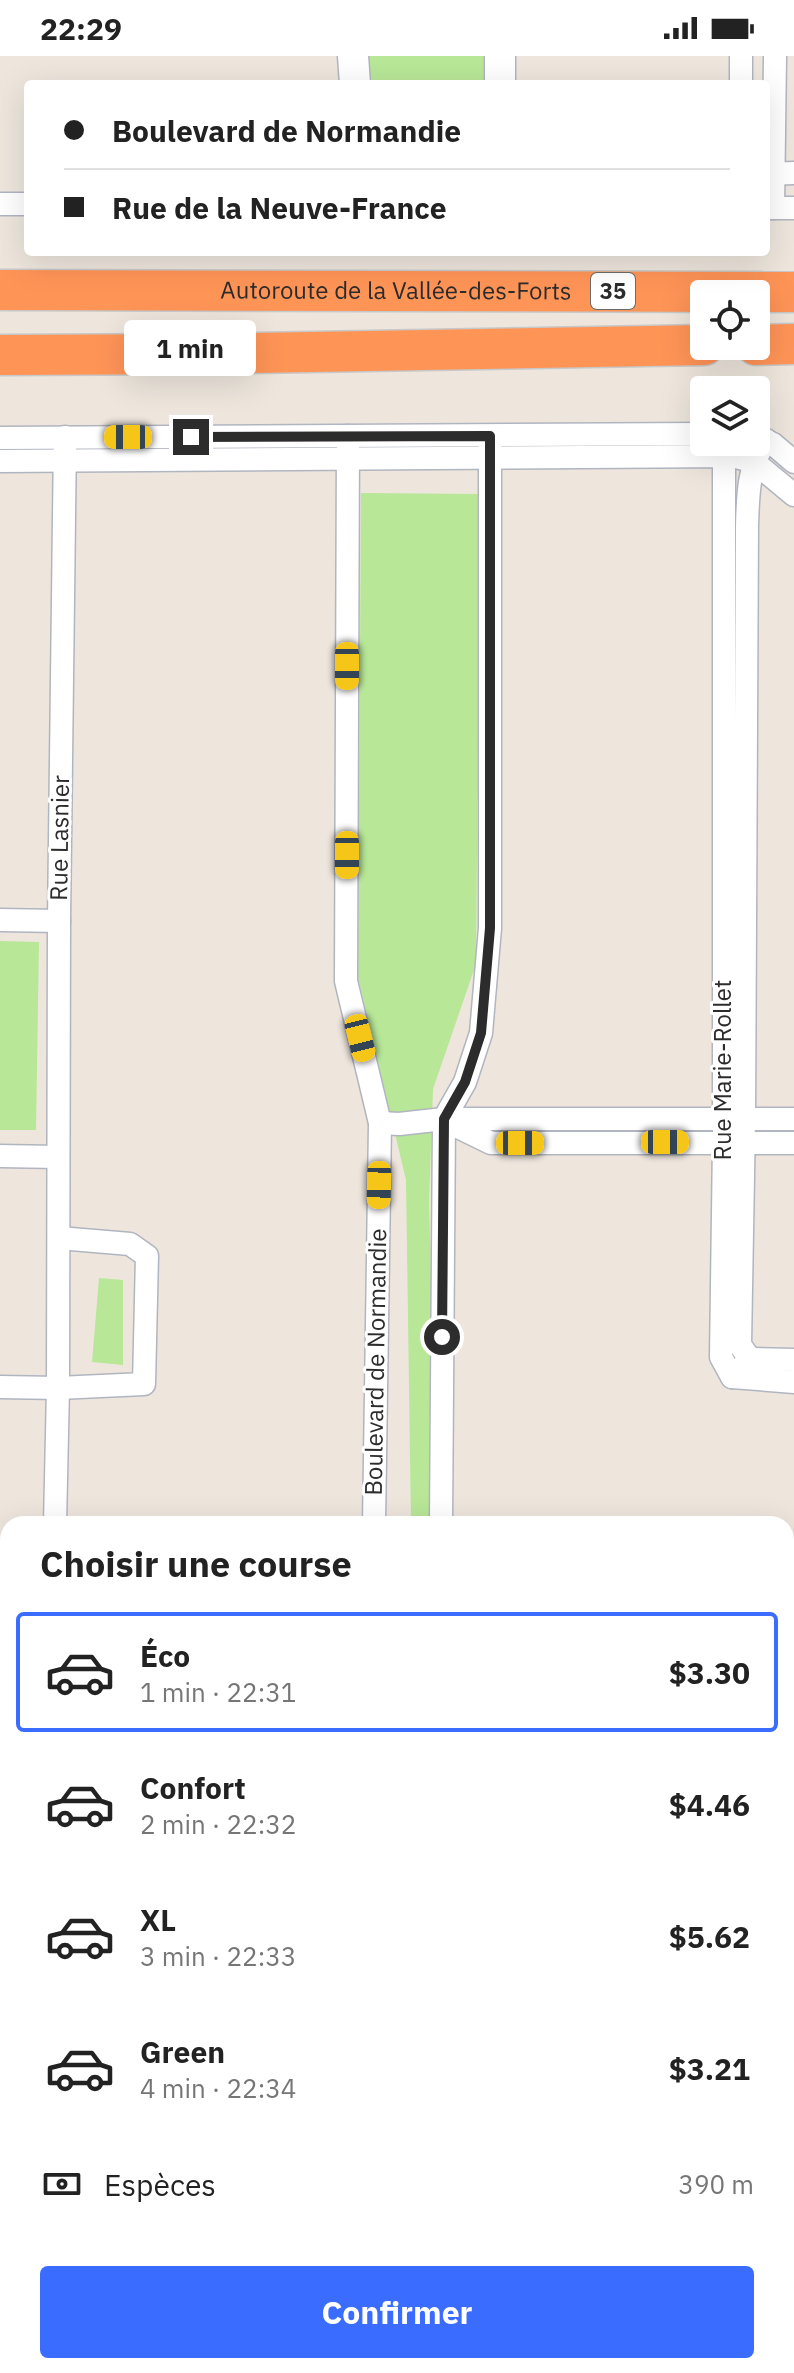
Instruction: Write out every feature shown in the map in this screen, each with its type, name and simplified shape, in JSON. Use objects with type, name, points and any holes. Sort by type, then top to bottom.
[{"type":"highway","name":"Autoroute de la Vallée-des-Forts","points":[[0,290],[794,292]]},
{"type":"highway","points":[[0,355],[690,345]]},
{"type":"street","points":[[353,56],[355,80]]},
{"type":"street","points":[[500,56],[500,80]]},
{"type":"street","points":[[741,56],[741,80]]},
{"type":"street","points":[[775,56],[778,208]]},
{"type":"street","points":[[0,204],[24,204]]},
{"type":"street","points":[[490,447],[690,435]]},
{"type":"street","points":[[0,438],[65,437],[348,447],[690,449]]},
{"type":"street","name":"Rue Lasnier","points":[[55,1516],[65,437]]},
{"type":"street","points":[[770,445],[794,462]]},
{"type":"street","points":[[0,461],[348,447]]},
{"type":"street","name":"Boulevard de Normandie","points":[[348,447],[346,981],[380,1123],[374,1516]]},
{"type":"street","points":[[441,1516],[444,1119],[465,1082],[481,1033],[490,928],[490,447]]},
{"type":"street","name":"Rue Marie-Rollet","points":[[724,456],[724,761],[734,1142],[740,1345],[750,1359]]},
{"type":"street","points":[[737,456],[754,462],[794,495]]},
{"type":"street","name":"Rue Marie-Rollet","points":[[734,1119],[747,761],[747,526],[749,484],[756,456]]},
{"type":"street","points":[[724,761],[747,761]]},
{"type":"street","points":[[0,920],[59,921]]},
{"type":"street","points":[[444,1119],[491,1143],[794,1143]]},
{"type":"street","points":[[380,1123],[444,1119],[794,1119]]},
{"type":"street","name":"Rue Marie-Rollet","points":[[732,1377],[721,1357],[734,1142]]},
{"type":"street","points":[[0,1156],[58,1157]]},
{"type":"street","points":[[0,1387],[144,1384],[147,1256],[130,1244],[59,1238]]},
{"type":"street","points":[[732,1377],[750,1359],[794,1360]]},
{"type":"street","points":[[732,1377],[794,1382]]},
{"type":"green space","points":[[354,56],[500,56],[500,80],[355,80]]},
{"type":"green space","points":[[361,493],[480,494],[476,964],[433,1089],[429,1202],[438,1516],[411,1516],[406,1180],[358,977]]},
{"type":"green space","points":[[0,941],[39,942],[36,1130],[0,1130]]},
{"type":"green space","points":[[99,1278],[123,1280],[123,1365],[92,1362]]},
{"type":"route","points":[[191,437],[490,436],[490,928],[481,1033],[465,1082],[444,1119],[442,1337]]}]
